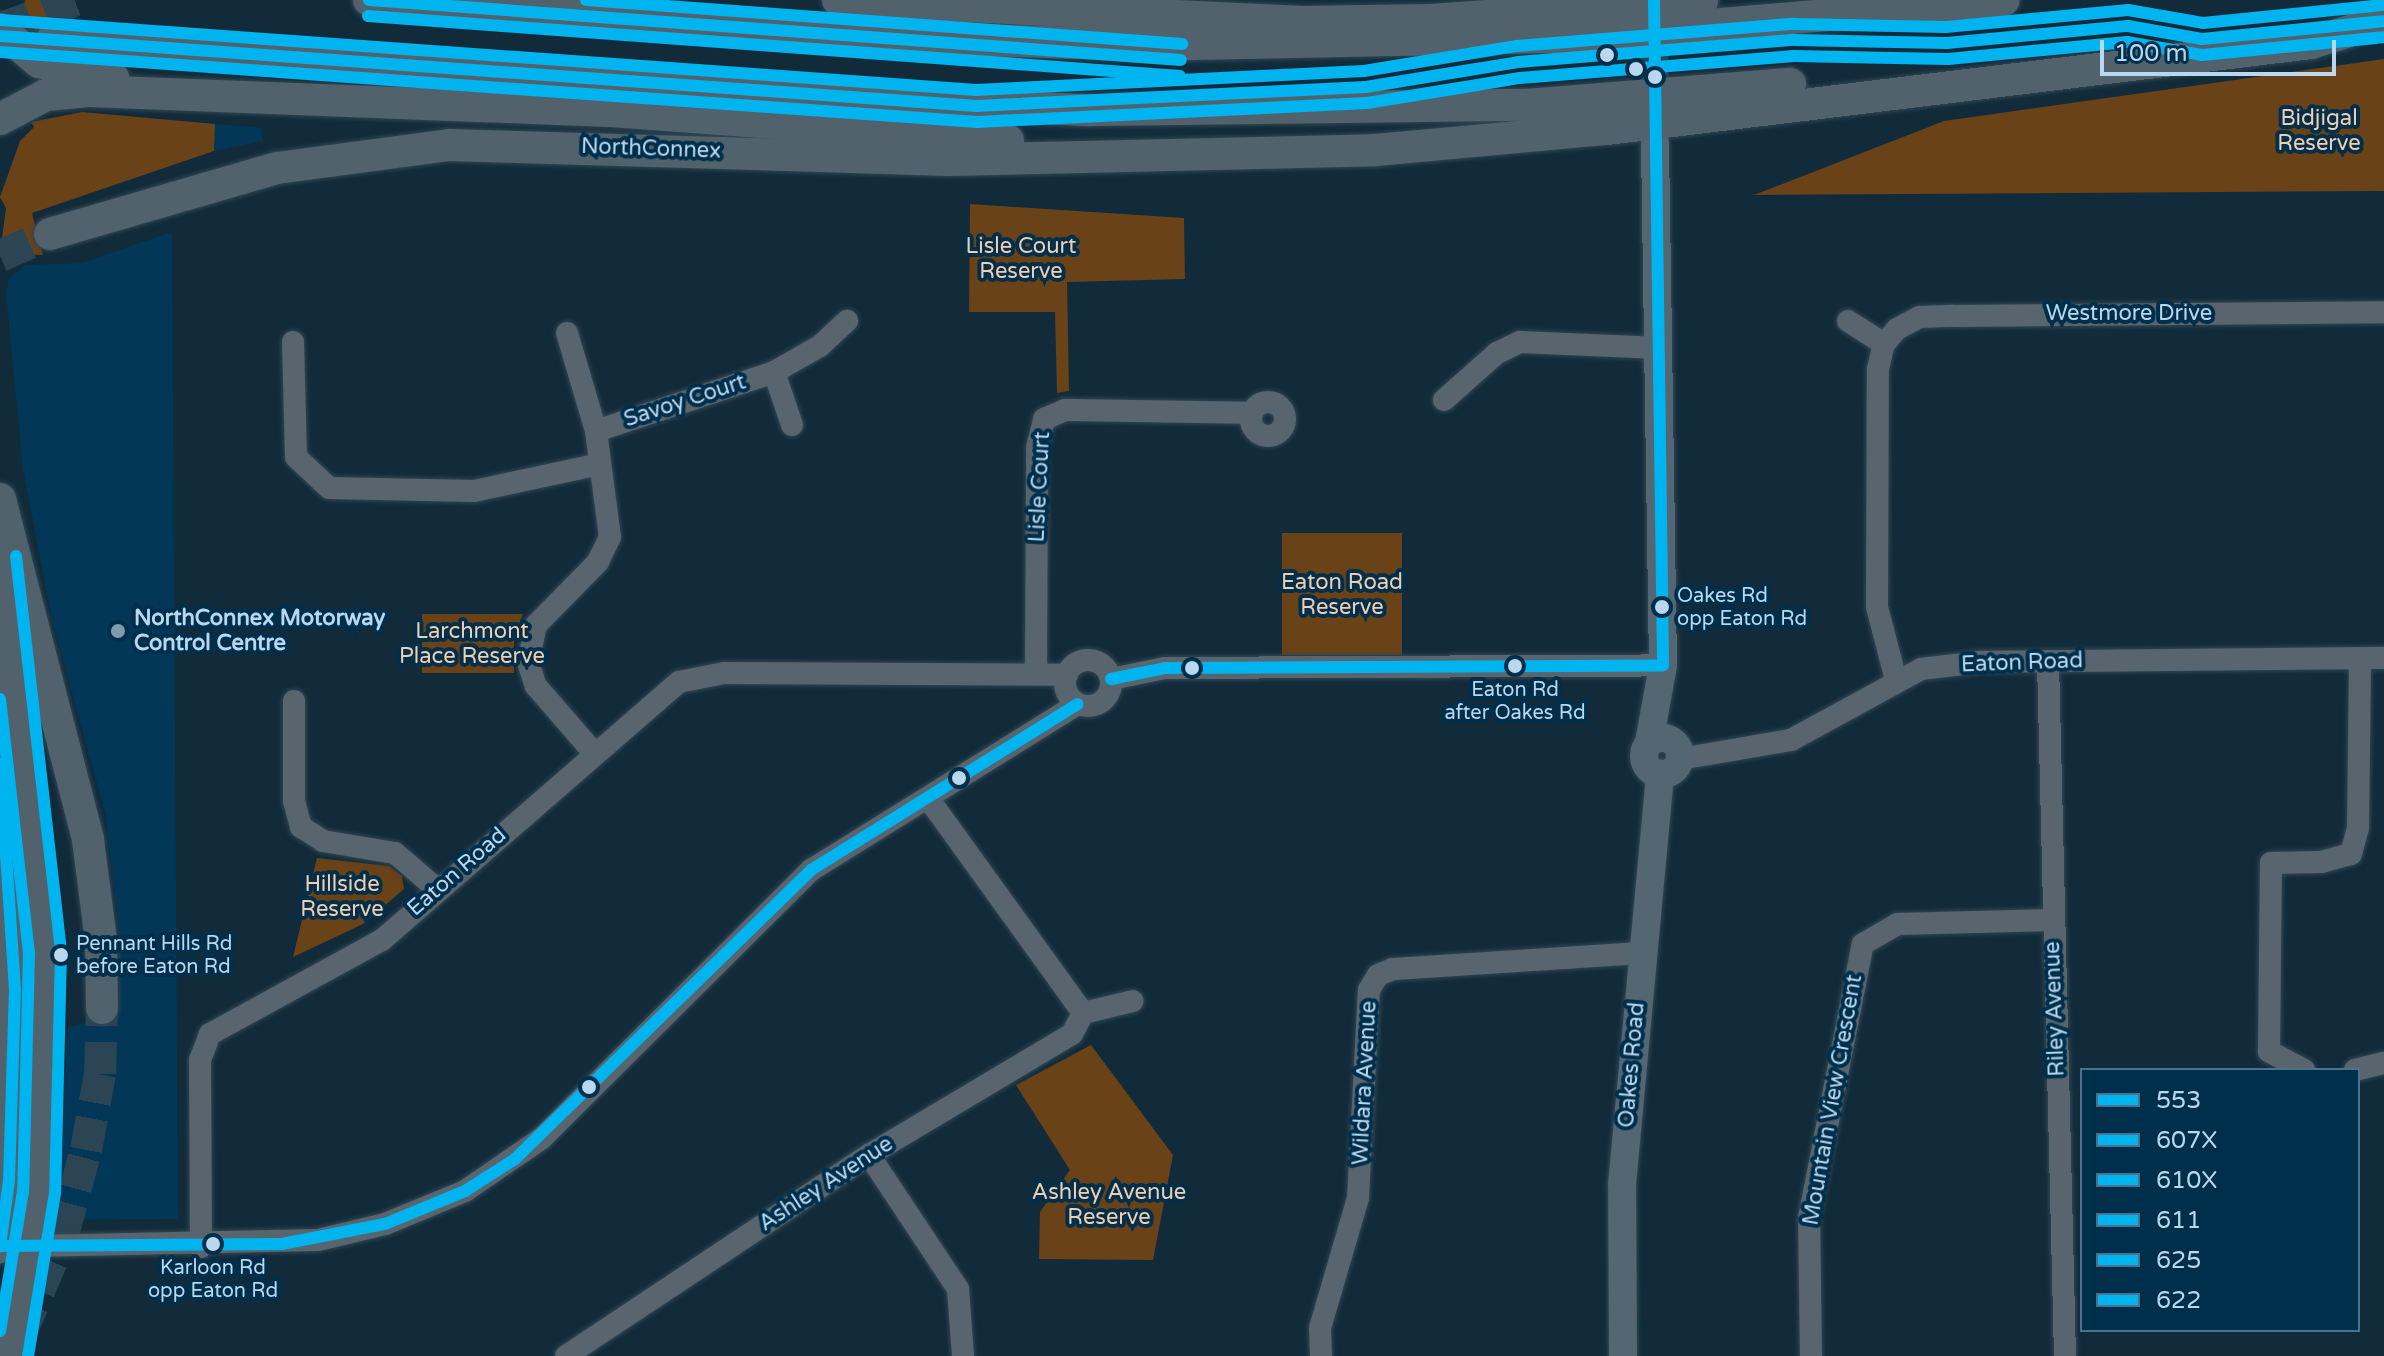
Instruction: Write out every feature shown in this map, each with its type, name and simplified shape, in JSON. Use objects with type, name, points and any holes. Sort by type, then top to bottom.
[{"type":"highway","points":[[369,0],[887,37],[1142,45],[1566,37],[2003,0]]},
{"type":"highway","points":[[838,0],[1302,22],[1609,9],[1702,0]]},
{"type":"highway","points":[[1304,0],[1609,9]]},
{"type":"highway","points":[[53,38],[848,100],[1218,113],[1710,92],[2382,22]]},
{"type":"highway","points":[[0,119],[31,101],[67,92],[190,95],[610,111],[1263,156],[1607,129],[2311,43],[2382,22]]},
{"type":"highway","points":[[0,29],[39,62],[190,95]]},
{"type":"highway","name":"NorthConnex","points":[[50,234],[277,168],[449,145],[950,160],[1263,156]]},
{"type":"highway","points":[[0,499],[88,840],[101,940],[102,1008]]},
{"type":"highway","points":[[0,558],[45,952],[44,1130],[32,1246],[12,1356]]},
{"type":"highway","points":[[0,764],[15,989],[9,1181],[0,1247]]},
{"type":"highway","points":[[0,1084],[9,1181]]},
{"type":"main road","name":"Oakes Road","points":[[1623,1356],[1620,1220],[1641,953],[1666,755],[1655,143]]},
{"type":"main road","points":[[0,1247],[32,1246]]},
{"type":"street","name":"Westmore Drive","points":[[1884,344],[1920,317],[2384,312]]},
{"type":"street","name":"Savoy Court","points":[[596,431],[774,372],[820,346],[847,321]]},
{"type":"street","points":[[1848,321],[1884,344],[1878,369],[1877,607],[1896,680]]},
{"type":"street","points":[[567,333],[596,431],[610,513],[608,547],[543,615],[527,650],[536,686],[594,753]]},
{"type":"street","points":[[293,342],[296,457],[329,488],[486,490],[600,464]]},
{"type":"street","points":[[1444,400],[1497,353],[1520,342],[1660,348]]},
{"type":"street","name":"Savoy Court","points":[[774,372],[792,425]]},
{"type":"street","name":"Lisle Court","points":[[1036,670],[1037,448],[1044,419],[1065,410],[1252,413]]},
{"type":"street","name":"Eaton Road","points":[[1666,755],[1791,740],[1921,669],[2048,661],[2384,658]]},
{"type":"street","points":[[2300,1068],[2269,1051],[2271,863],[2321,862],[2351,854],[2358,828],[2360,659]]},
{"type":"street","points":[[1078,704],[1066,689],[1067,675],[1090,661],[1111,679]]},
{"type":"street","name":"Riley Avenue","points":[[2048,661],[2065,1356]]},
{"type":"street","points":[[1111,679],[1165,668],[1663,673]]},
{"type":"street","name":"Eaton Road","points":[[201,1247],[200,1060],[210,1034],[352,961],[594,753],[693,676],[1036,670],[1067,675]]},
{"type":"street","points":[[32,1246],[201,1247],[351,1234],[465,1191],[542,1138],[811,870],[1078,704],[1105,699],[1111,679]]},
{"type":"street","points":[[294,701],[294,801],[301,827],[323,841],[395,853],[437,889]]},
{"type":"street","points":[[928,798],[1083,1013],[1133,1001]]},
{"type":"street","name":"Mountain View Crescent","points":[[1811,1356],[1809,1218],[1863,944],[1897,924],[2053,920]]},
{"type":"street","name":"Wildara Avenue","points":[[1321,1356],[1320,1328],[1358,1198],[1369,990],[1378,975],[1393,969],[1641,953]]},
{"type":"street","name":"Ashley Avenue","points":[[566,1356],[869,1155],[1072,1034],[1083,1013]]},
{"type":"street","points":[[2360,1069],[2384,1063]]},
{"type":"street","points":[[869,1155],[958,1289],[963,1356]]},
{"type":"shaded area","points":[[215,124],[261,128],[263,141],[214,151]]},
{"type":"shaded area","points":[[172,232],[178,1219],[60,1220],[67,1028],[119,1014],[119,928],[105,813],[52,620],[23,469],[6,293],[9,278],[26,265],[82,263]]},
{"type":"green space","points":[[25,0],[58,0],[54,60],[17,34]]},
{"type":"green space","name":"Bidjigal Reserve","points":[[2384,59],[2384,191],[1754,195],[1944,121]]},
{"type":"green space","points":[[82,112],[215,124],[214,151],[32,213],[43,255],[0,254],[6,208],[0,197],[20,141],[34,127],[31,122]]},
{"type":"green space","name":"Lisle Court Reserve","points":[[970,204],[1184,218],[1185,279],[1067,282],[1069,391],[1057,393],[1055,312],[969,312]]},
{"type":"green space","name":"Eaton Road Reserve","points":[[1282,533],[1402,533],[1402,655],[1282,655]]},
{"type":"green space","name":"Larchmont Place Reserve","points":[[422,614],[523,614],[514,636],[514,673],[422,673]]},
{"type":"green space","name":"Hillside Reserve","points":[[317,858],[389,866],[402,876],[404,889],[363,924],[293,957]]},
{"type":"green space","name":"Ashley Avenue Reserve","points":[[1091,1045],[1173,1155],[1153,1260],[1039,1259],[1040,1212],[1070,1170],[1016,1085]]},
{"type":"tunnel","points":[[0,29],[76,0]]},
{"type":"tunnel","points":[[1654,9],[1655,115]]},
{"type":"tunnel","points":[[0,256],[50,234]]},
{"type":"tunnel","points":[[20,1335],[63,1235],[86,1150],[100,1074],[102,1008]]},
{"type":"transit line","name":"607X","points":[[369,0],[1181,60]]},
{"type":"transit line","name":"611","points":[[586,0],[1182,44]]},
{"type":"transit line","name":"553","points":[[1654,0],[1663,665]]},
{"type":"transit line","name":"611","points":[[1,20],[976,90],[1364,71],[1517,46],[1793,24],[1946,27],[2128,10],[2203,23],[2382,5]]},
{"type":"transit line","name":"610X","points":[[368,16],[1180,76]]},
{"type":"transit line","name":"607X","points":[[0,36],[976,106],[1366,87],[1518,62],[1794,40],[1947,43],[2128,26],[2202,39],[2384,21]]},
{"type":"transit line","name":"610X","points":[[0,52],[977,122],[1367,103],[1520,78],[1794,56],[1948,59],[2127,42],[2202,55],[2384,37]]},
{"type":"transit line","name":"622","points":[[16,556],[61,952],[55,1193],[28,1356]]},
{"type":"transit line","name":"553","points":[[1111,679],[1165,668],[1663,665]]},
{"type":"transit line","name":"625","points":[[0,699],[29,953],[23,1191],[0,1331]]},
{"type":"transit line","name":"553","points":[[0,764],[15,989],[9,1181],[0,1246],[282,1244],[385,1224],[465,1191],[515,1159],[811,870],[1078,704]]},
{"type":"place","name":"Oakes Rd opp Eaton Rd","points":[[1662,607]]},
{"type":"place","name":"NorthConnex Motorway Control Centre","points":[[118,631]]},
{"type":"place","name":"Eaton Rd after Oakes Rd","points":[[1515,666]]},
{"type":"place","name":"Pennant Hills Rd before Eaton Rd","points":[[61,955]]},
{"type":"place","name":"Karloon Rd opp Eaton Rd","points":[[213,1244]]}]
